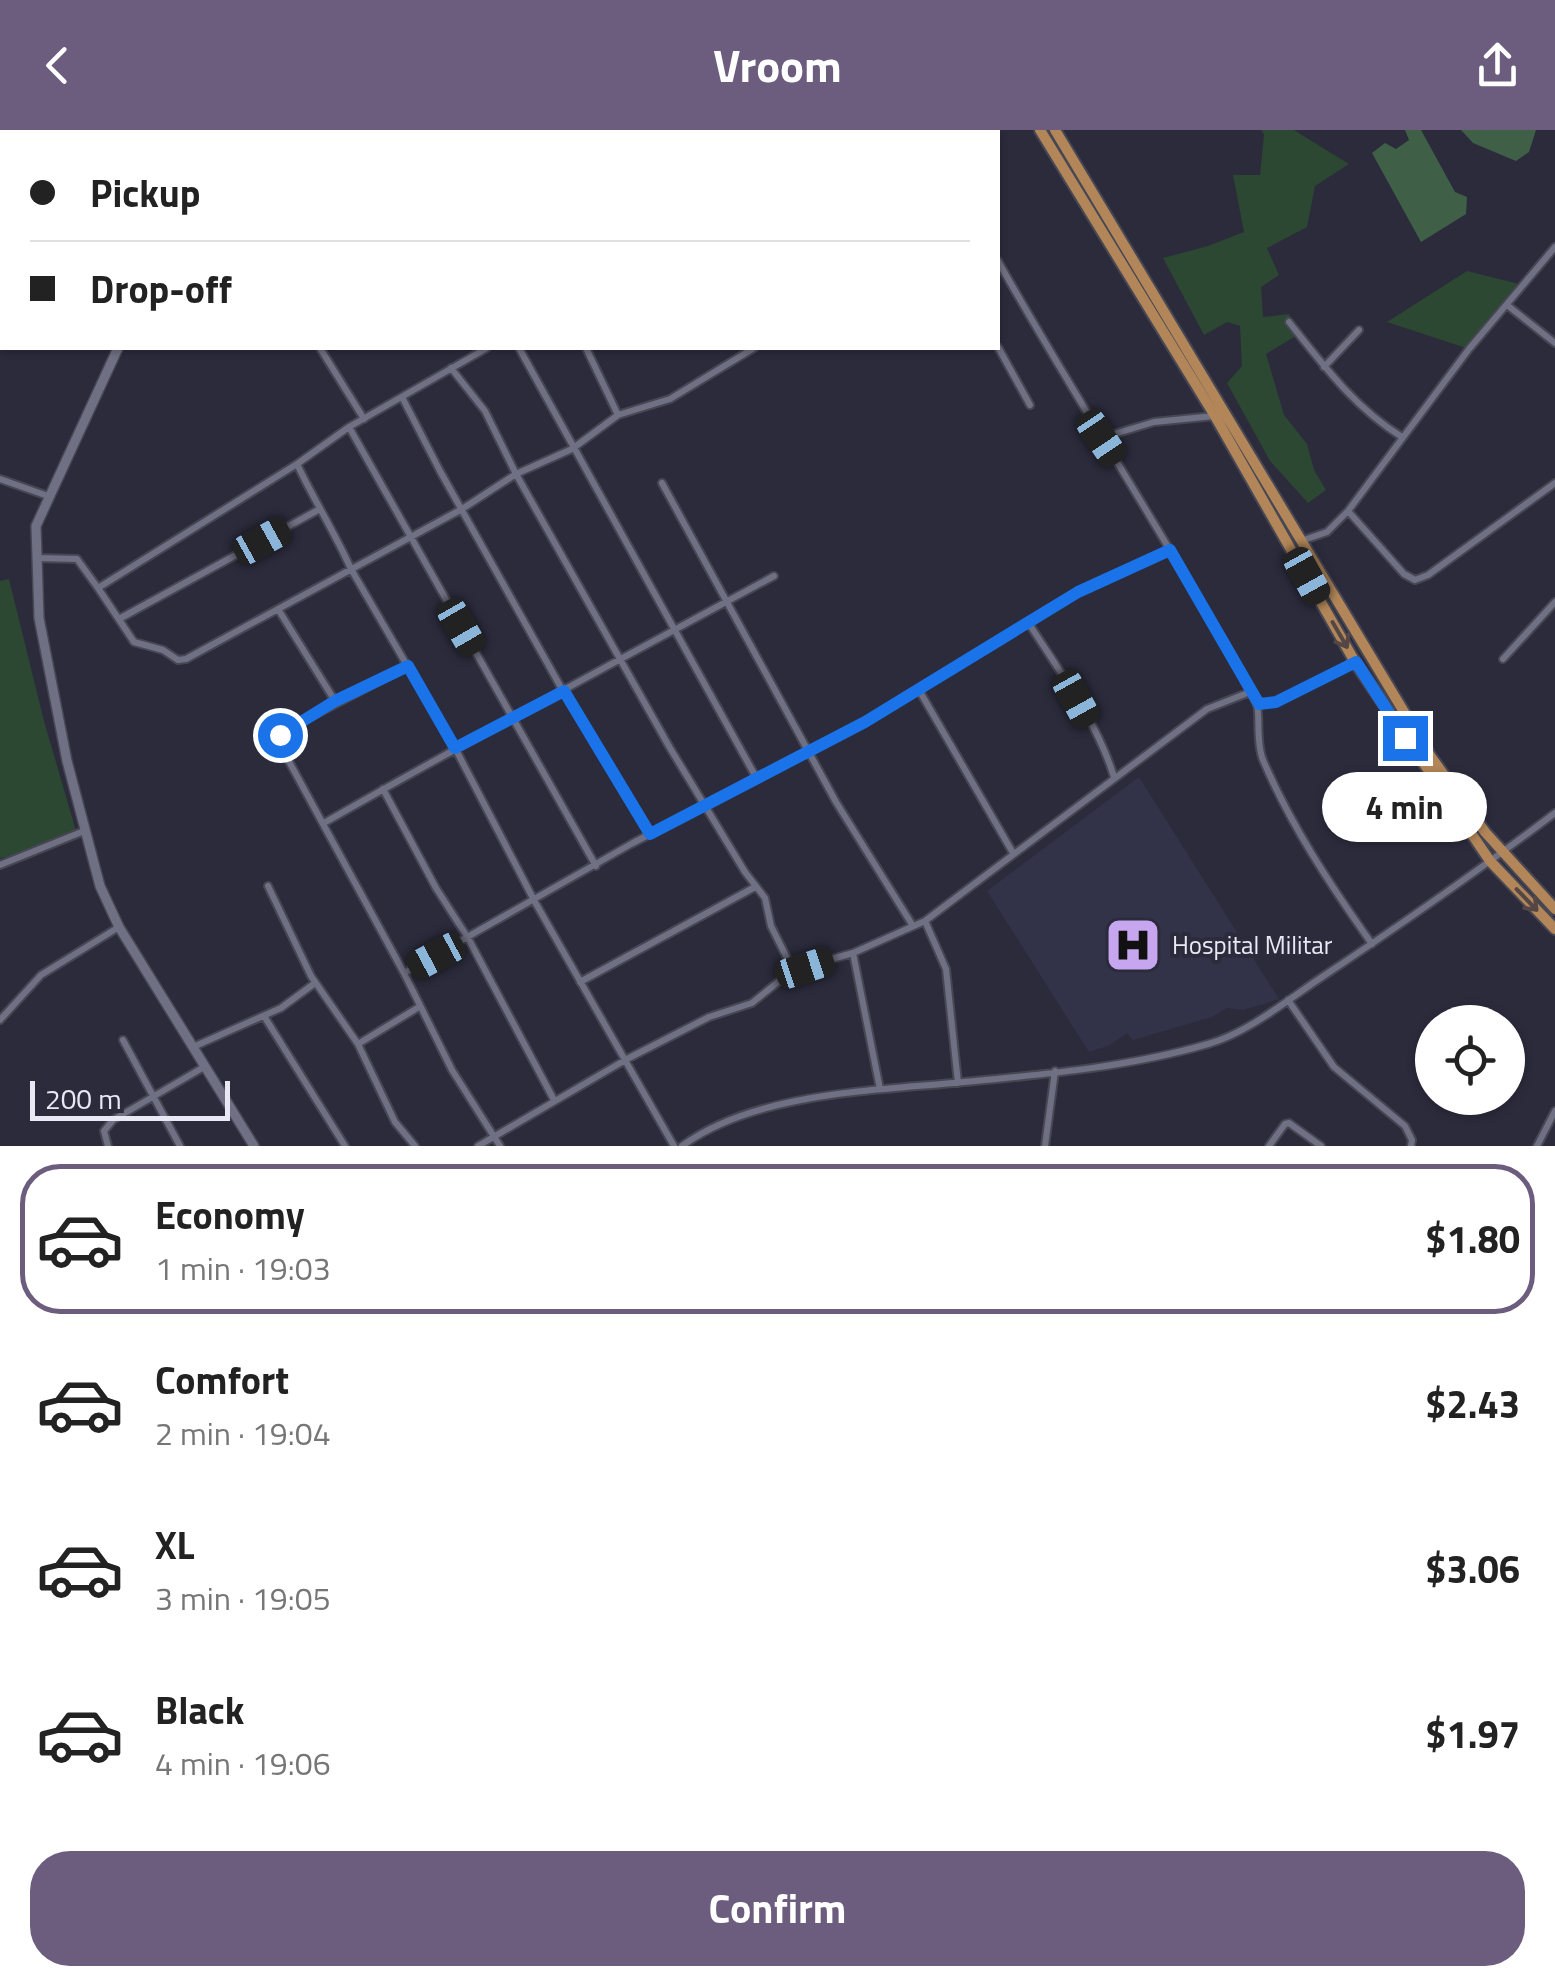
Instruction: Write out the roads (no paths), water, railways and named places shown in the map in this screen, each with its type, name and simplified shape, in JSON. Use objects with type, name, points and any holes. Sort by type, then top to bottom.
[{"type":"main road","points":[[1040,130],[1215,416],[1356,662],[1490,860],[1555,930]]},
{"type":"main road","points":[[1055,130],[1431,757],[1502,852],[1555,909]]},
{"type":"street","points":[[1301,541],[1327,532],[1348,511],[1402,436],[1555,247]]},
{"type":"street","points":[[1000,264],[1259,704],[1258,745],[1274,785],[1308,849],[1372,944]]},
{"type":"street","points":[[1507,305],[1555,344]]},
{"type":"street","points":[[1289,322],[1324,367],[1366,410],[1402,436]]},
{"type":"street","points":[[1324,367],[1359,330]]},
{"type":"street","points":[[117,350],[36,526],[40,618],[84,831],[100,886],[119,927],[254,1146]]},
{"type":"street","points":[[321,350],[364,419]]},
{"type":"street","points":[[98,588],[297,464],[348,427],[482,350]]},
{"type":"street","points":[[520,350],[757,779]]},
{"type":"street","points":[[587,350],[618,415]]},
{"type":"street","points":[[36,558],[76,559],[136,644],[163,650],[181,660],[410,537],[516,474],[572,449],[618,415],[670,399],[751,350]]},
{"type":"street","points":[[1000,350],[1030,405]]},
{"type":"street","points":[[451,368],[485,411],[516,474],[704,807],[768,904],[771,926],[793,970]]},
{"type":"street","points":[[402,397],[564,691],[650,834]]},
{"type":"street","points":[[1101,438],[1154,422],[1215,416]]},
{"type":"street","points":[[348,427],[596,866]]},
{"type":"street","points":[[297,464],[318,510],[338,538],[351,569],[455,748],[535,902],[628,1059],[674,1146]]},
{"type":"street","points":[[0,478],[48,496]]},
{"type":"street","points":[[662,483],[808,751],[913,926]]},
{"type":"street","points":[[1348,511],[1404,574],[1414,580],[1428,575],[1555,483]]},
{"type":"street","points":[[119,619],[318,510]]},
{"type":"street","points":[[404,973],[650,834],[920,690],[1078,592],[1170,550]]},
{"type":"street","points":[[324,823],[774,576]]},
{"type":"street","points":[[1503,659],[1554,605]]},
{"type":"street","points":[[278,609],[335,701]]},
{"type":"street","points":[[1028,622],[1076,699],[1108,757],[1114,777]]},
{"type":"street","points":[[1259,704],[1276,702],[1356,662]]},
{"type":"street","points":[[408,666],[335,701],[289,728],[279,739],[452,1070],[500,1146]]},
{"type":"street","points":[[920,690],[1013,853]]},
{"type":"street","points":[[478,1146],[628,1059],[710,1017],[752,1003],[793,970],[853,953],[925,921],[1207,710],[1250,692]]},
{"type":"street","points":[[383,789],[554,1100]]},
{"type":"street","points":[[682,1146],[722,1121],[780,1106],[880,1090],[1127,1063],[1209,1044],[1236,1032],[1372,944],[1555,813]]},
{"type":"street","points":[[0,865],[84,831]]},
{"type":"street","points":[[268,886],[315,983],[358,1044],[396,1122],[415,1146]]},
{"type":"street","points":[[580,982],[755,887]]},
{"type":"street","points":[[925,921],[946,969],[958,1083]]},
{"type":"street","points":[[0,1020],[41,975],[119,927]]},
{"type":"street","points":[[853,953],[880,1090]]},
{"type":"street","points":[[192,1047],[264,1016],[315,983]]},
{"type":"street","points":[[1288,1000],[1334,1066],[1405,1126],[1412,1140],[1410,1146]]},
{"type":"street","points":[[358,1044],[419,1007]]},
{"type":"street","points":[[264,1016],[344,1146]]},
{"type":"street","points":[[123,1040],[180,1146]]},
{"type":"street","points":[[108,1146],[106,1127],[204,1067]]},
{"type":"street","points":[[1045,1146],[1055,1071]]},
{"type":"street","points":[[1537,1146],[1555,1111]]},
{"type":"street","points":[[1269,1146],[1284,1124],[1289,1123],[1320,1146]]},
{"type":"street","points":[[696,1136],[696,1146]]},
{"type":"place","name":"Hospital Militar","points":[[1133,945]]}]
